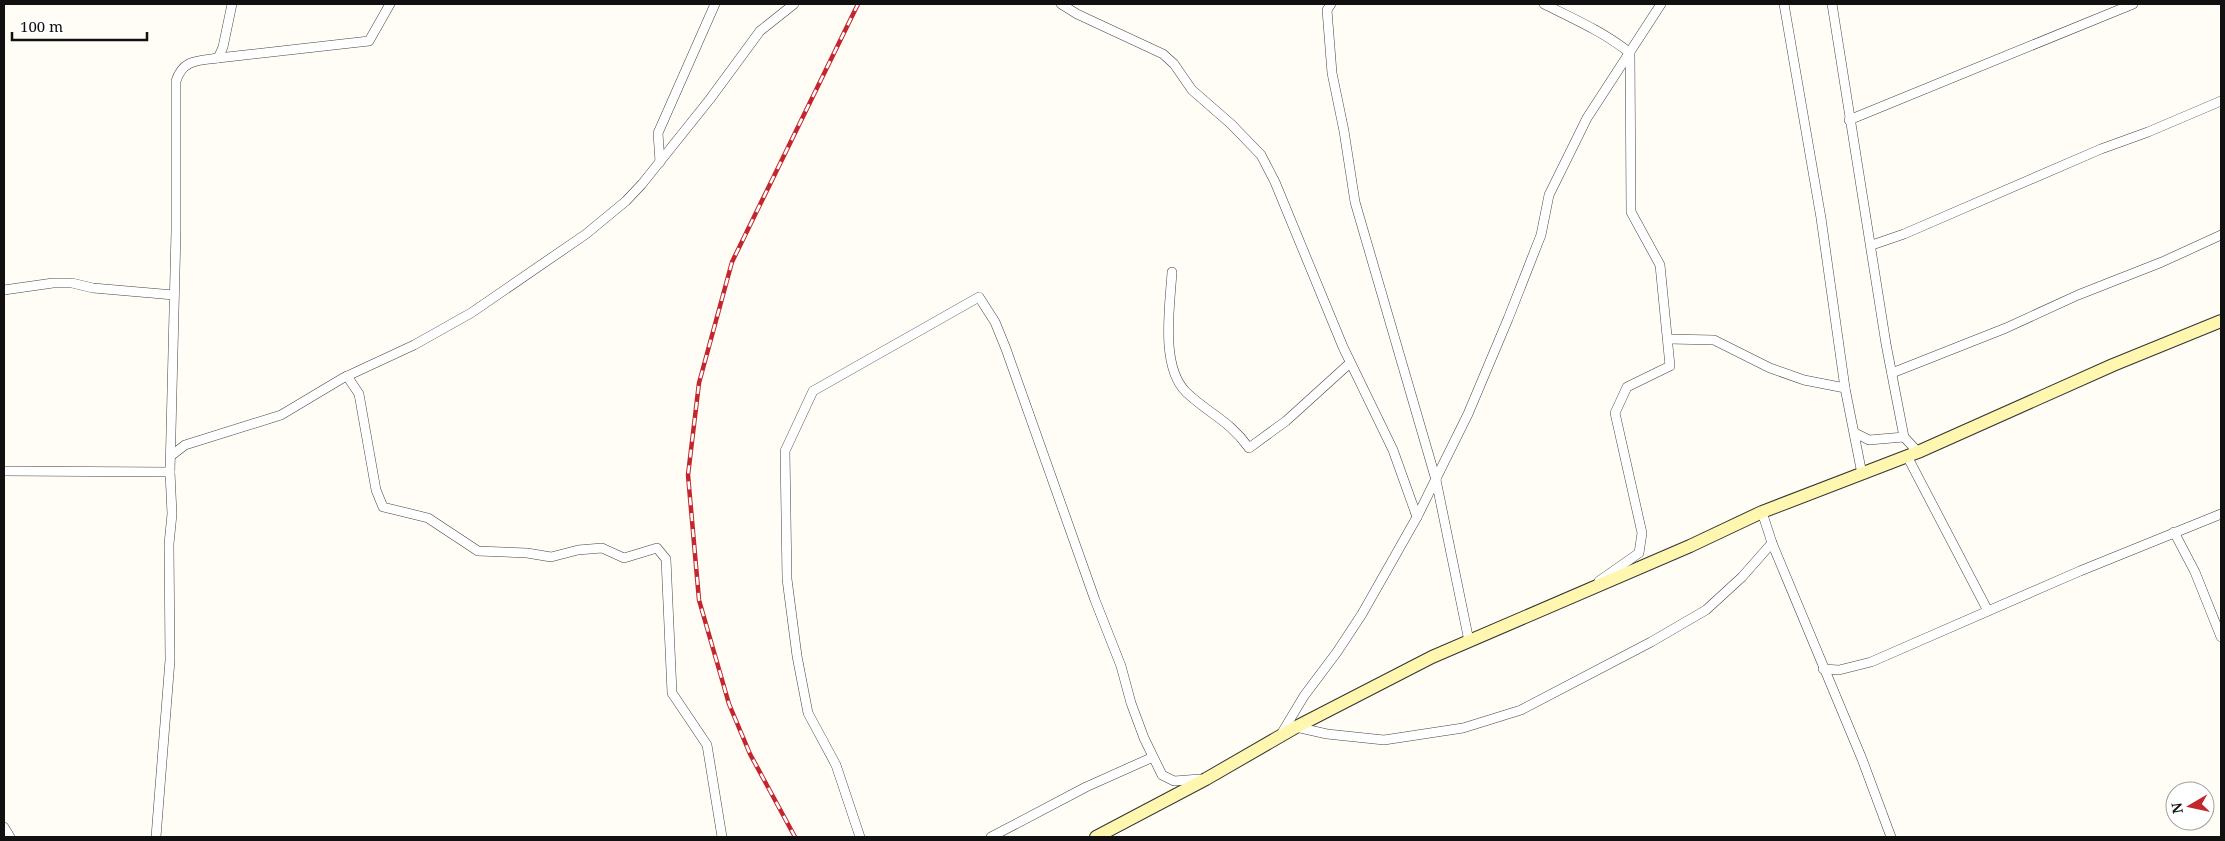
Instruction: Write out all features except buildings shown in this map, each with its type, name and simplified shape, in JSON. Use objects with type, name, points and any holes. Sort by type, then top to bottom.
[{"type":"main road","points":[[1096,837],[1206,779],[1296,727],[1432,657],[1690,546],[1762,512],[1913,454],[2113,365],[2221,321]]},
{"type":"street","points":[[218,58],[223,47],[232,4]]},
{"type":"street","points":[[154,837],[170,660],[170,472],[172,455],[176,231],[176,81],[179,72],[188,63],[369,41],[390,4]]},
{"type":"street","points":[[660,162],[658,133],[715,4]]},
{"type":"street","points":[[172,455],[185,445],[281,415],[348,376],[414,345],[471,313],[605,219],[631,195],[660,162],[760,31],[794,4]]},
{"type":"street","points":[[1061,4],[1077,14],[1163,54],[1174,64],[1192,90],[1262,154],[1350,363],[1393,450],[1417,517]]},
{"type":"street","points":[[1331,4],[1327,10],[1332,74],[1344,132],[1355,202],[1436,480],[1469,641]]},
{"type":"street","points":[[1544,4],[1611,37],[1630,53],[1631,212],[1660,265],[1669,339],[1670,366],[1626,387],[1615,413],[1642,533],[1639,554],[1582,592]]},
{"type":"street","points":[[1280,736],[1304,696],[1337,652],[1362,614],[1417,517],[1468,414],[1524,279],[1541,235],[1549,195],[1587,118],[1662,4]]},
{"type":"street","points":[[1784,4],[1821,218],[1845,388],[1856,433],[1862,474]]},
{"type":"street","points":[[1832,4],[1849,120],[1904,437],[1988,611]]},
{"type":"street","points":[[1849,120],[2122,6],[2132,4]]},
{"type":"street","points":[[1872,245],[1904,234],[2101,149],[2148,132],[2221,101]]},
{"type":"street","points":[[1892,373],[2006,328],[2078,295],[2162,262],[2221,235]]},
{"type":"street","points":[[1172,272],[1169,333],[1170,353],[1175,374],[1184,390],[1228,423],[1249,448],[1286,421],[1350,363]]},
{"type":"street","points":[[4,290],[72,283],[93,288],[174,295]]},
{"type":"street","points":[[860,837],[836,765],[808,713],[797,656],[787,579],[784,451],[813,391],[979,297],[995,322],[1006,349],[1095,600],[1122,666],[1131,703],[1153,757],[1162,774],[1174,781],[1206,779]]},
{"type":"street","points":[[1669,339],[1714,340],[1770,368],[1804,380],[1845,388]]},
{"type":"street","points":[[348,376],[359,394],[376,490],[384,507],[428,518],[478,551],[528,553],[551,557],[578,550],[602,548],[624,558],[657,548],[666,559],[672,693],[707,745],[722,837]]},
{"type":"street","points":[[1856,433],[1868,440],[1904,437]]},
{"type":"street","points":[[4,471],[170,472]]},
{"type":"street","points":[[1762,512],[1772,543],[1862,759],[1891,837]]},
{"type":"street","points":[[1823,669],[1839,670],[1871,662],[2174,532],[2221,514]]},
{"type":"street","points":[[2174,532],[2195,572],[2221,638]]},
{"type":"street","points":[[1296,727],[1327,734],[1384,740],[1463,728],[1521,710],[1651,642],[1706,610],[1742,577],[1772,543]]},
{"type":"street","points":[[991,837],[1086,787],[1153,757]]},
{"type":"street","points":[[4,826],[10,837]]},
{"type":"railway","points":[[795,837],[750,754],[729,704],[699,600],[688,475],[699,383],[732,262],[858,4]]}]
